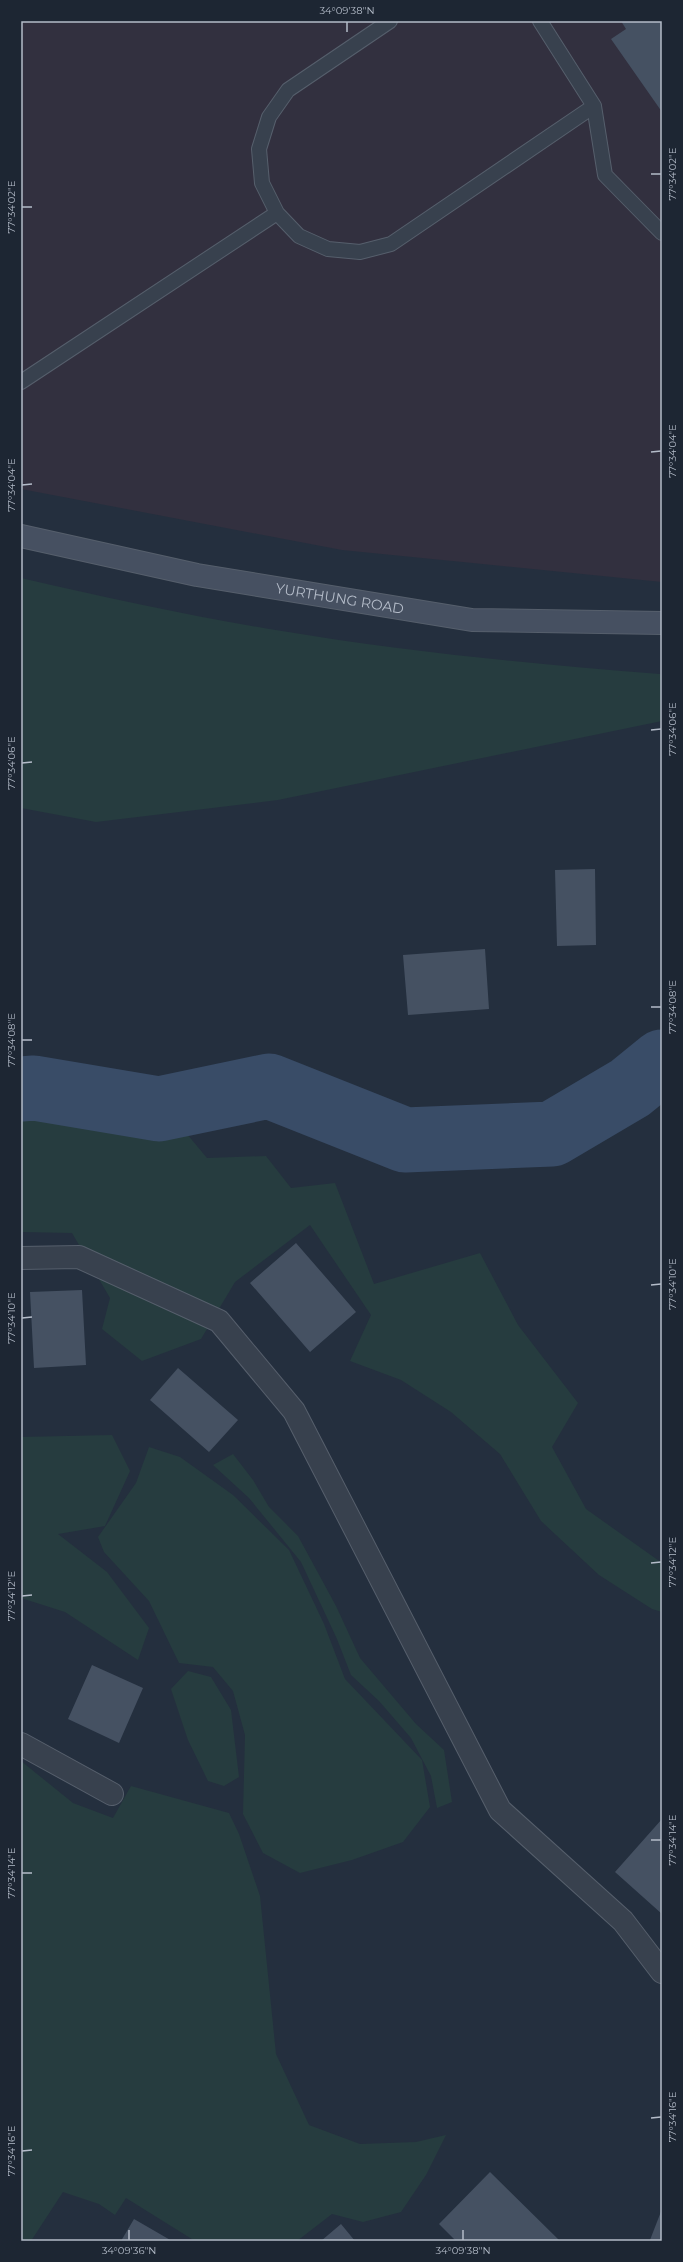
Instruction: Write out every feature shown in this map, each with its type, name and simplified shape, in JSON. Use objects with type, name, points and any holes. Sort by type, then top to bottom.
[{"type":"main road","name":"YURTHUNG ROAD","points":[[21,536],[197,575],[472,620],[662,622]]},
{"type":"street","points":[[21,1258],[79,1257],[219,1321],[294,1411],[500,1810],[623,1920],[662,1972]]},
{"type":"street","points":[[21,1744],[112,1794]]},
{"type":"lane","points":[[390,21],[288,90],[269,117],[259,149],[262,183],[277,213],[299,236],[328,249],[360,252],[391,244],[594,106]]},
{"type":"lane","points":[[540,21],[594,106],[605,175],[662,233]]},
{"type":"lane","points":[[21,382],[277,213]]},
{"type":"shaded area","points":[[21,21],[662,21],[662,582],[342,550],[21,489]]},
{"type":"green space","points":[[21,578],[118,600],[249,626],[376,645],[471,657],[660,674],[662,677],[662,721],[278,800],[96,822],[21,808]]},
{"type":"green space","points":[[21,1117],[59,1118],[187,1134],[207,1158],[266,1156],[291,1188],[335,1183],[374,1284],[480,1253],[518,1325],[578,1403],[552,1447],[586,1509],[662,1563],[662,1612],[652,1609],[599,1575],[541,1521],[500,1454],[451,1412],[401,1380],[350,1361],[371,1315],[310,1225],[235,1282],[201,1339],[142,1361],[102,1329],[110,1298],[72,1233],[21,1232]]},
{"type":"green space","points":[[112,1435],[130,1471],[105,1526],[58,1534],[107,1572],[149,1628],[138,1660],[65,1612],[21,1598],[21,1437]]},
{"type":"green space","points":[[149,1447],[180,1457],[233,1495],[289,1550],[324,1624],[345,1679],[422,1760],[430,1807],[403,1842],[352,1860],[300,1873],[263,1853],[243,1814],[245,1735],[233,1691],[213,1667],[179,1663],[149,1601],[104,1552],[98,1537],[136,1483]]},
{"type":"green space","points":[[233,1454],[253,1480],[269,1507],[298,1536],[336,1606],[360,1658],[416,1724],[444,1750],[452,1802],[437,1808],[431,1776],[411,1738],[379,1701],[351,1675],[337,1639],[301,1562],[249,1498],[213,1465]]},
{"type":"green space","points":[[188,1671],[211,1677],[231,1710],[239,1777],[224,1786],[208,1781],[188,1740],[171,1689]]},
{"type":"green space","points":[[21,1761],[73,1803],[113,1818],[131,1786],[229,1813],[239,1834],[260,1896],[276,2054],[309,2125],[360,2144],[416,2142],[446,2135],[426,2175],[401,2212],[363,2222],[332,2214],[297,2241],[195,2241],[126,2198],[115,2215],[99,2204],[63,2192],[31,2241],[21,2241]]},
{"type":"building","points":[[621,21],[662,21],[662,112],[611,39],[626,29]]},
{"type":"building","points":[[595,869],[596,945],[557,946],[555,870]]},
{"type":"building","points":[[485,949],[489,1009],[408,1015],[403,955]]},
{"type":"building","points":[[296,1243],[356,1312],[310,1352],[250,1283]]},
{"type":"building","points":[[82,1290],[86,1365],[34,1368],[30,1292]]},
{"type":"building","points":[[178,1368],[238,1420],[209,1452],[150,1400]]},
{"type":"building","points":[[92,1665],[143,1688],[119,1743],[68,1719]]},
{"type":"building","points":[[662,1819],[662,1914],[615,1872]]},
{"type":"building","points":[[490,2172],[560,2241],[456,2241],[439,2224]]},
{"type":"building","points":[[662,2209],[662,2241],[652,2241],[650,2240]]},
{"type":"building","points":[[134,2219],[172,2241],[121,2241]]},
{"type":"building","points":[[341,2224],[355,2241],[321,2241]]},
{"type":"waterway","points":[[21,1089],[34,1088],[159,1109],[269,1086],[405,1140],[552,1134],[630,1088],[662,1062]]}]
